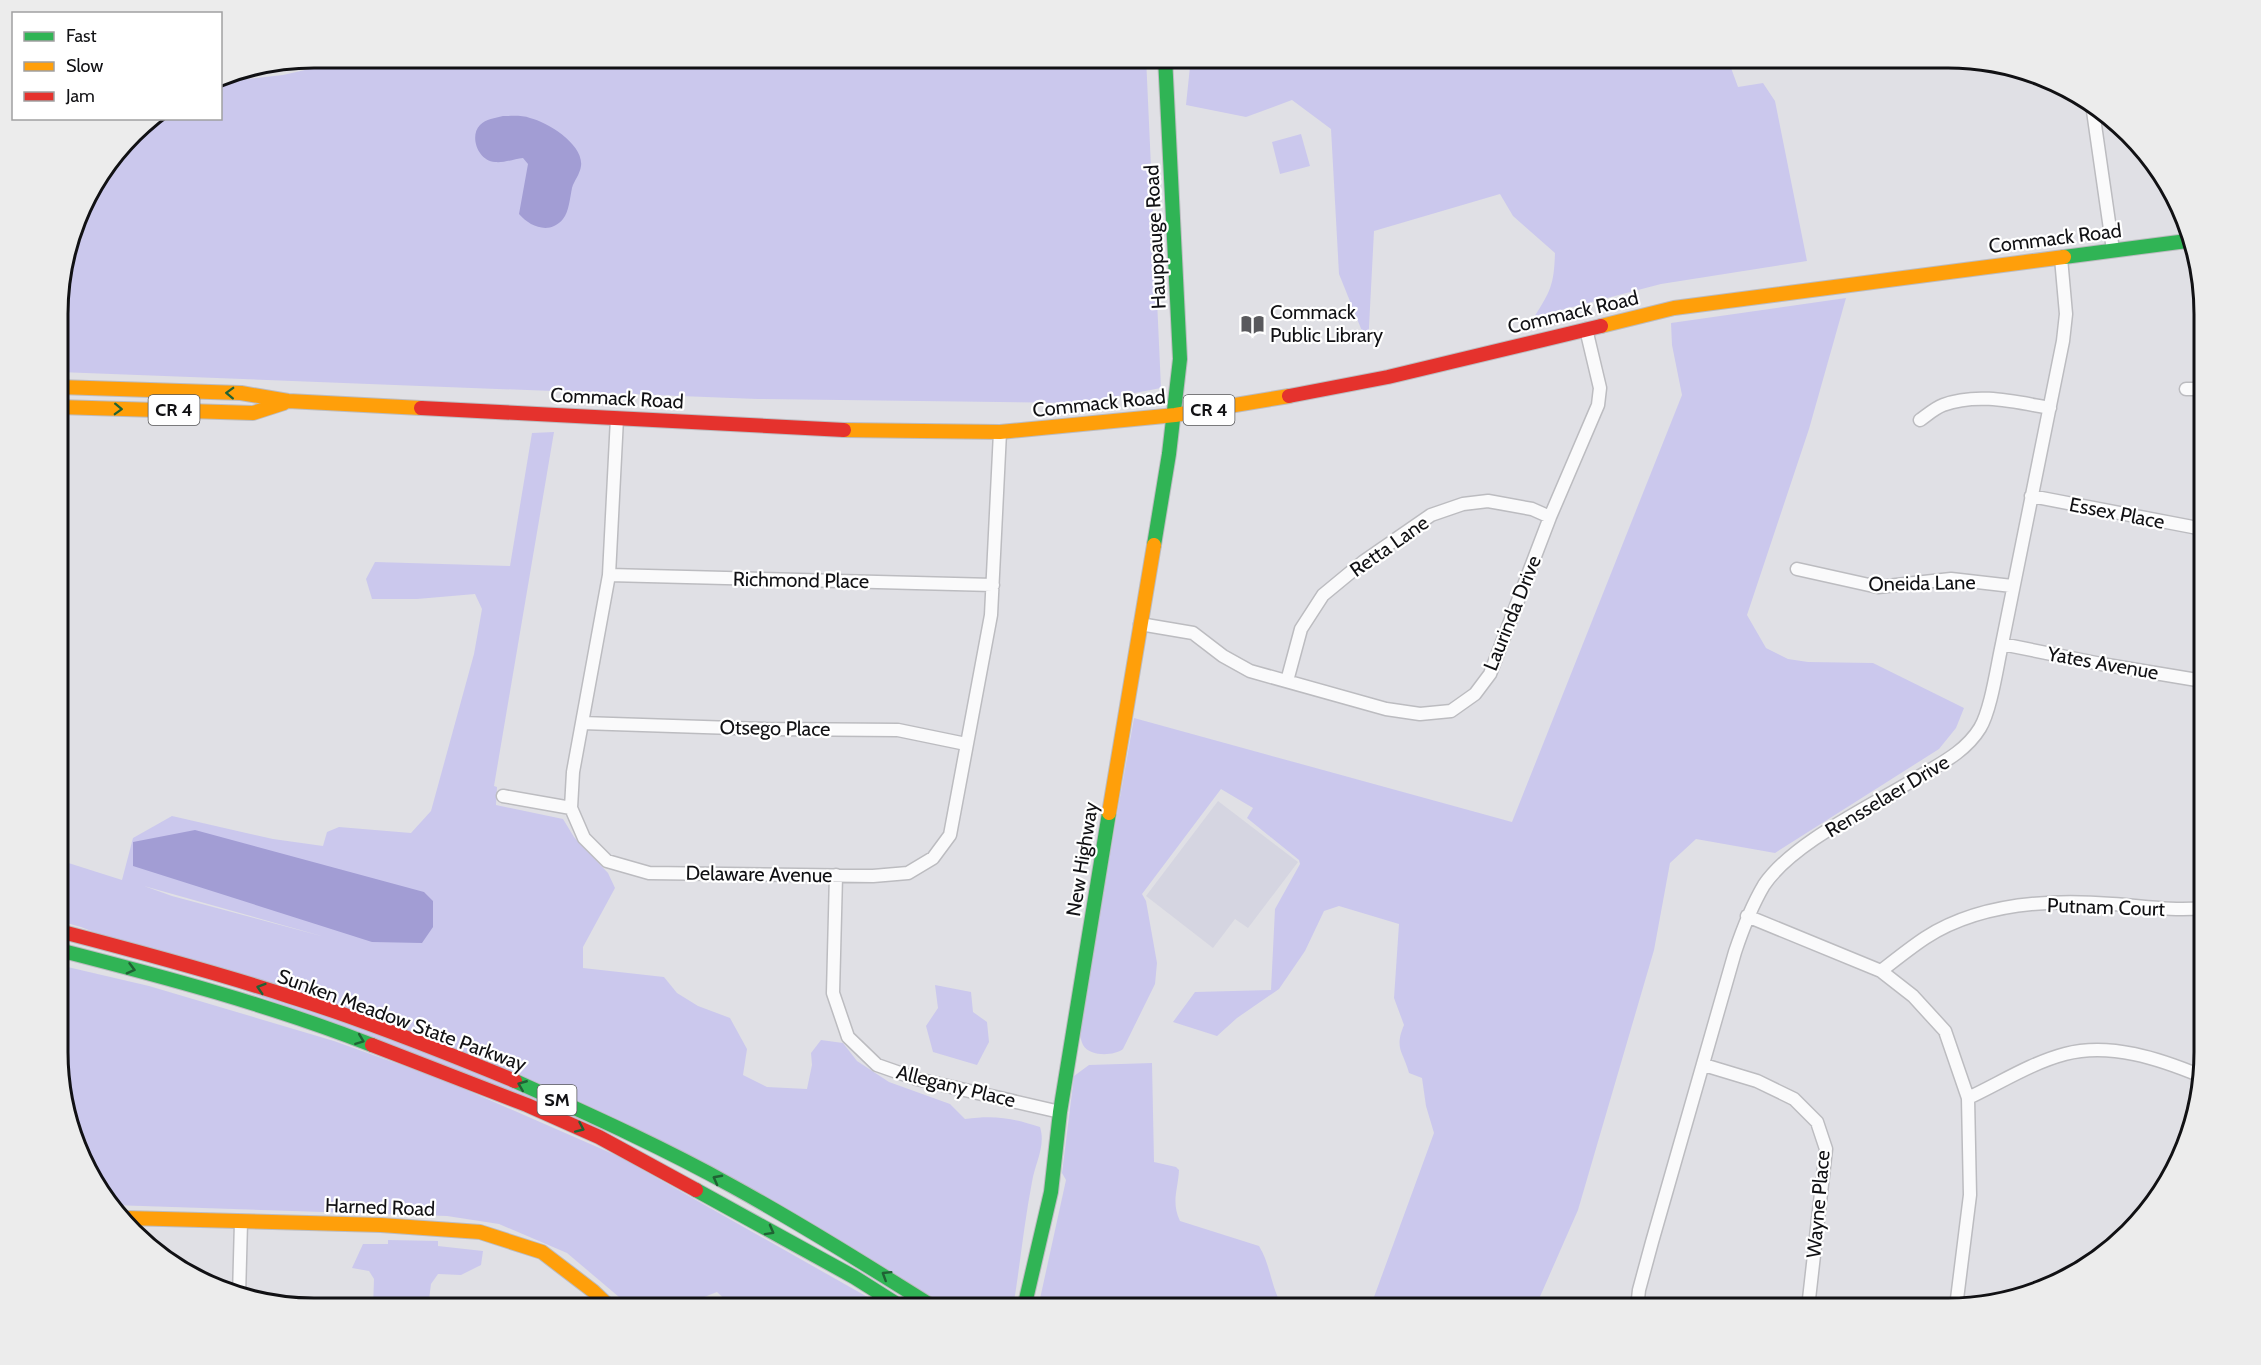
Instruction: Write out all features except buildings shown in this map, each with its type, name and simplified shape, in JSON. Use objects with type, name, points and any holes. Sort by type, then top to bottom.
[{"type":"main road","name":"Hauppauge Road","points":[[1166,68],[1180,359],[1175,415]]},
{"type":"main road","name":"Commack Road","points":[[68,387],[241,393],[288,401],[841,430],[1000,432],[1175,415],[1265,401],[1388,377],[1674,308],[2182,242]]},
{"type":"main road","name":"Commack Road","points":[[68,407],[253,413],[288,401]]},
{"type":"main road","name":"New Highway","points":[[1026,1298],[1051,1192],[1060,1112],[1175,415]]},
{"type":"main road","name":"Sunken Meadow State Parkway","points":[[68,933],[150,954],[297,999],[416,1042],[560,1101],[654,1146],[774,1209],[830,1241],[919,1298]]},
{"type":"main road","name":"Sunken Meadow State Parkway","points":[[68,953],[183,982],[305,1020],[527,1105],[599,1137],[854,1277],[887,1298]]},
{"type":"main road","name":"Harned Road","points":[[133,1218],[381,1225],[480,1232],[542,1252],[600,1298]]},
{"type":"street","points":[[2094,116],[2113,250]]},
{"type":"street","name":"Rensselaer Drive","points":[[1638,1298],[1747,916],[1766,884],[1790,857],[1840,823],[1958,753],[1980,728],[1991,694],[2002,644],[2050,408],[2066,314],[2061,258]]},
{"type":"street","name":"Laurinda Drive","points":[[1140,624],[1193,633],[1223,656],[1250,671],[1386,709],[1420,714],[1451,711],[1475,694],[1490,674],[1550,517],[1598,405],[1600,388],[1586,329]]},
{"type":"street","points":[[2186,389],[2194,389]]},
{"type":"street","points":[[1920,420],[1941,405],[1963,400],[1988,398],[2050,408]]},
{"type":"street","name":"Delaware Avenue","points":[[617,418],[609,575],[573,772],[571,808],[584,838],[607,861],[649,873],[836,875],[908,873],[933,858],[950,835],[985,647],[993,585],[1000,432]]},
{"type":"street","name":"Essex Place","points":[[2031,496],[2194,528]]},
{"type":"street","name":"Retta Lane","points":[[1287,681],[1301,629],[1323,595],[1363,562],[1431,515],[1463,504],[1488,501],[1532,508],[1550,517]]},
{"type":"street","name":"Oneida Lane","points":[[1797,569],[1878,587],[1951,579],[2012,586]]},
{"type":"street","name":"Richmond Place","points":[[609,575],[993,585]]},
{"type":"street","name":"Yates Avenue","points":[[2002,644],[2194,679]]},
{"type":"street","name":"Otsego Place","points":[[582,723],[766,729],[898,730],[966,744]]},
{"type":"street","points":[[503,796],[571,808]]},
{"type":"street","name":"Allegany Place","points":[[836,875],[833,993],[848,1037],[877,1065],[917,1079],[1060,1112]]},
{"type":"street","name":"Putnam Court","points":[[1881,971],[1926,937],[1966,919],[1996,910],[2054,902],[2178,910],[2194,909]]},
{"type":"street","points":[[1747,916],[1881,971],[1912,996],[1945,1031],[1968,1098],[1970,1195],[1957,1297]]},
{"type":"street","points":[[1968,1098],[2035,1065],[2067,1053],[2097,1050],[2128,1052],[2192,1073]]},
{"type":"street","name":"Wayne Place","points":[[1704,1065],[1757,1081],[1794,1099],[1817,1122],[1826,1149],[1809,1298]]},
{"type":"street","points":[[239,1286],[241,1222]]},
{"type":"shaded area","points":[[314,68],[1146,68],[1161,388],[1082,403],[757,399],[68,372],[68,297],[72,266],[86,219],[100,190],[118,164],[162,120],[222,120],[222,85],[236,80],[283,75]]},
{"type":"shaded area","points":[[1190,68],[1731,68],[1738,87],[1763,83],[1775,101],[1807,261],[1661,284],[1534,317],[1550,287],[1555,253],[1513,216],[1500,194],[1374,231],[1368,346],[1339,274],[1331,129],[1292,100],[1246,117],[1186,105]]},
{"type":"shaded area","points":[[503,116],[524,116],[546,124],[555,129],[577,150],[581,166],[572,188],[567,212],[558,224],[552,227],[534,226],[519,214],[528,164],[523,158],[489,161],[477,147],[475,135],[480,125]]},
{"type":"shaded area","points":[[1301,134],[1310,166],[1280,174],[1272,142]]},
{"type":"shaded area","points":[[1846,298],[1809,429],[1747,615],[1766,648],[1788,659],[1808,662],[1873,663],[1964,708],[1956,728],[1939,749],[1775,853],[1696,839],[1670,863],[1654,950],[1578,1210],[1539,1298],[1374,1298],[1434,1133],[1426,1106],[1422,1078],[1409,1073],[1400,1050],[1404,1025],[1394,998],[1399,924],[1339,906],[1324,911],[1305,951],[1279,989],[1237,1018],[1217,1036],[1173,1022],[1195,992],[1271,990],[1275,909],[1300,864],[1299,860],[1247,818],[1253,808],[1221,789],[1142,894],[1146,901],[1157,963],[1155,984],[1123,1049],[1114,1053],[1102,1054],[1091,1052],[1082,1043],[1079,1030],[1134,718],[1512,822],[1682,395],[1672,345],[1671,323]]},
{"type":"shaded area","points":[[554,432],[494,786],[497,787],[496,805],[563,819],[574,837],[608,873],[615,888],[583,947],[583,968],[664,977],[677,993],[698,1006],[730,1018],[747,1049],[743,1075],[767,1087],[807,1089],[812,1065],[811,1053],[821,1040],[843,1043],[857,1061],[889,1082],[950,1104],[965,1119],[1003,1118],[1040,1127],[1041,1148],[1029,1197],[1014,1298],[932,1298],[730,1179],[68,923],[68,863],[122,880],[133,838],[172,816],[273,839],[323,846],[327,832],[339,827],[411,833],[431,811],[474,654],[482,609],[475,594],[417,599],[372,599],[366,579],[375,562],[510,566],[532,433]],"holes":[[[144,886],[325,937],[172,896]]]},
{"type":"shaded area","points":[[1218,801],[1298,862],[1248,928],[1235,919],[1213,948],[1146,896]]},
{"type":"shaded area","points":[[195,830],[424,892],[433,901],[433,927],[422,943],[372,942],[133,866],[133,842]]},
{"type":"shaded area","points":[[68,967],[149,986],[334,1041],[446,1081],[620,1157],[869,1298],[723,1298],[717,1292],[702,1298],[620,1298],[567,1253],[499,1224],[447,1216],[122,1205],[100,1174],[86,1146],[72,1099],[68,1068]]},
{"type":"shaded area","points":[[935,985],[971,992],[973,1012],[987,1022],[989,1042],[977,1065],[933,1052],[926,1026],[938,1008]]},
{"type":"shaded area","points":[[1152,1063],[1154,1162],[1176,1167],[1179,1170],[1175,1202],[1180,1221],[1259,1246],[1278,1298],[1040,1298],[1066,1180],[1062,1173],[1074,1076],[1089,1065]]},
{"type":"shaded area","points":[[388,1240],[438,1241],[438,1246],[483,1251],[481,1265],[461,1275],[438,1274],[431,1284],[429,1298],[373,1298],[374,1279],[369,1271],[352,1268],[363,1244],[388,1244]]},
{"type":"traffic: fast","points":[[1154,545],[1169,454],[1180,359],[1166,68]]},
{"type":"traffic: fast","points":[[2064,257],[2182,242]]},
{"type":"traffic: fast","points":[[1026,1298],[1051,1192],[1060,1112],[1109,813]]},
{"type":"traffic: fast","points":[[68,952],[256,1004],[372,1045]]},
{"type":"traffic: fast","points":[[515,1081],[625,1131],[706,1172],[809,1230],[919,1298]]},
{"type":"traffic: fast","points":[[696,1190],[854,1277],[887,1298]]},
{"type":"traffic: slow","points":[[1601,326],[1674,308],[2064,257]]},
{"type":"traffic: slow","points":[[68,387],[241,393],[288,401],[421,408]]},
{"type":"traffic: slow","points":[[844,430],[1000,432],[1175,415],[1289,396]]},
{"type":"traffic: slow","points":[[68,407],[253,413],[284,403]]},
{"type":"traffic: slow","points":[[1109,813],[1154,545]]},
{"type":"traffic: slow","points":[[133,1218],[381,1225],[480,1232],[542,1252],[600,1298]]},
{"type":"traffic: jam","points":[[1289,396],[1388,377],[1601,326]]},
{"type":"traffic: jam","points":[[421,408],[844,430]]},
{"type":"traffic: jam","points":[[68,933],[202,970],[317,1005],[515,1081]]},
{"type":"traffic: jam","points":[[372,1045],[527,1105],[599,1137],[696,1190]]},
{"type":"place","name":"Commack Public Library","points":[[1252,324]]}]
